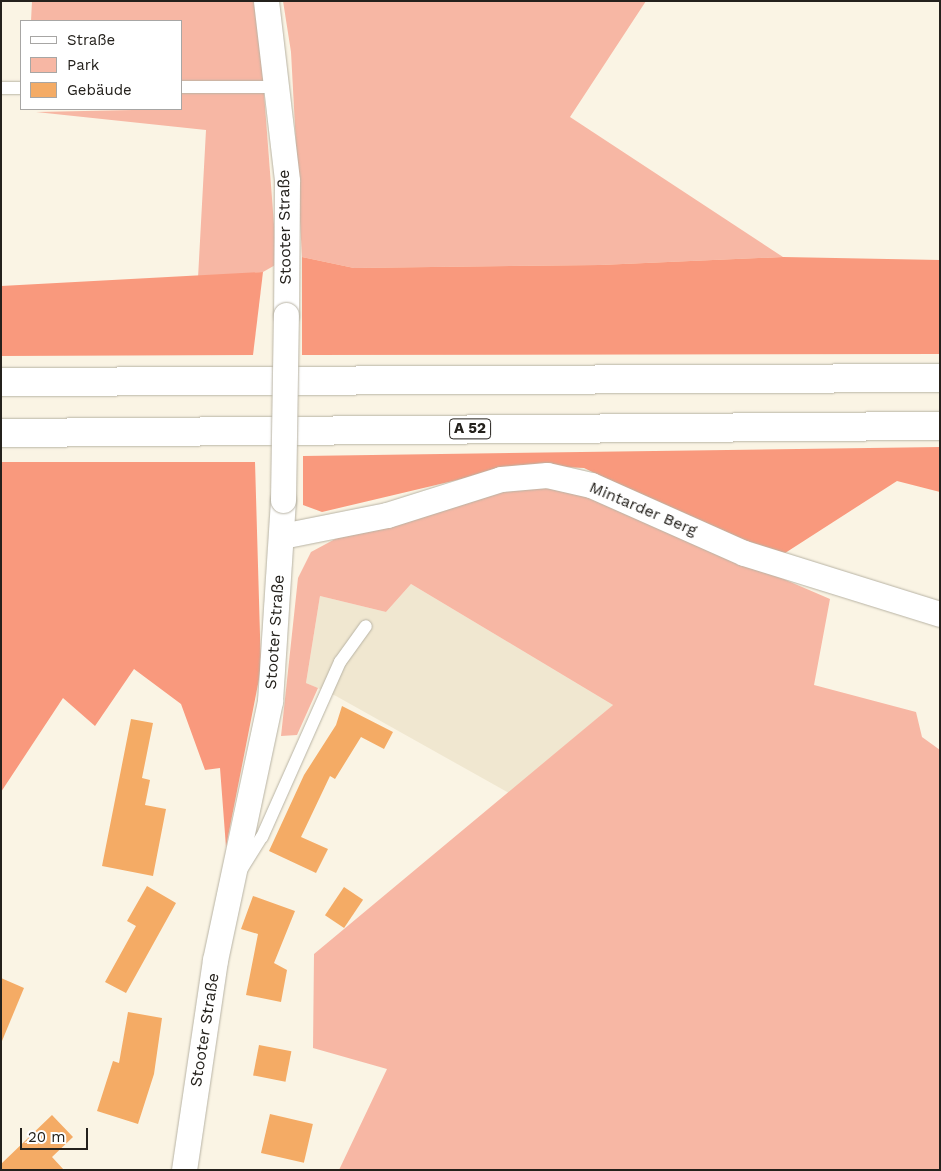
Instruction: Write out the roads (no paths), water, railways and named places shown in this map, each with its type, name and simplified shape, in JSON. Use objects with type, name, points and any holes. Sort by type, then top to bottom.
[{"type":"highway","points":[[1,382],[940,378]]},
{"type":"highway","name":"A 52","points":[[1,433],[940,426]]},
{"type":"street","name":"Stooter Straße","points":[[184,1170],[216,960],[236,879],[270,702],[282,536],[286,315],[286,181],[266,1]]},
{"type":"street","name":"Mintarder Berg","points":[[282,536],[387,515],[501,479],[547,475],[591,485],[744,553],[940,614]]},
{"type":"lane","points":[[182,87],[277,87]]},
{"type":"lane","points":[[1,88],[20,88]]},
{"type":"lane","points":[[236,879],[262,837],[340,662],[366,626]]}]
